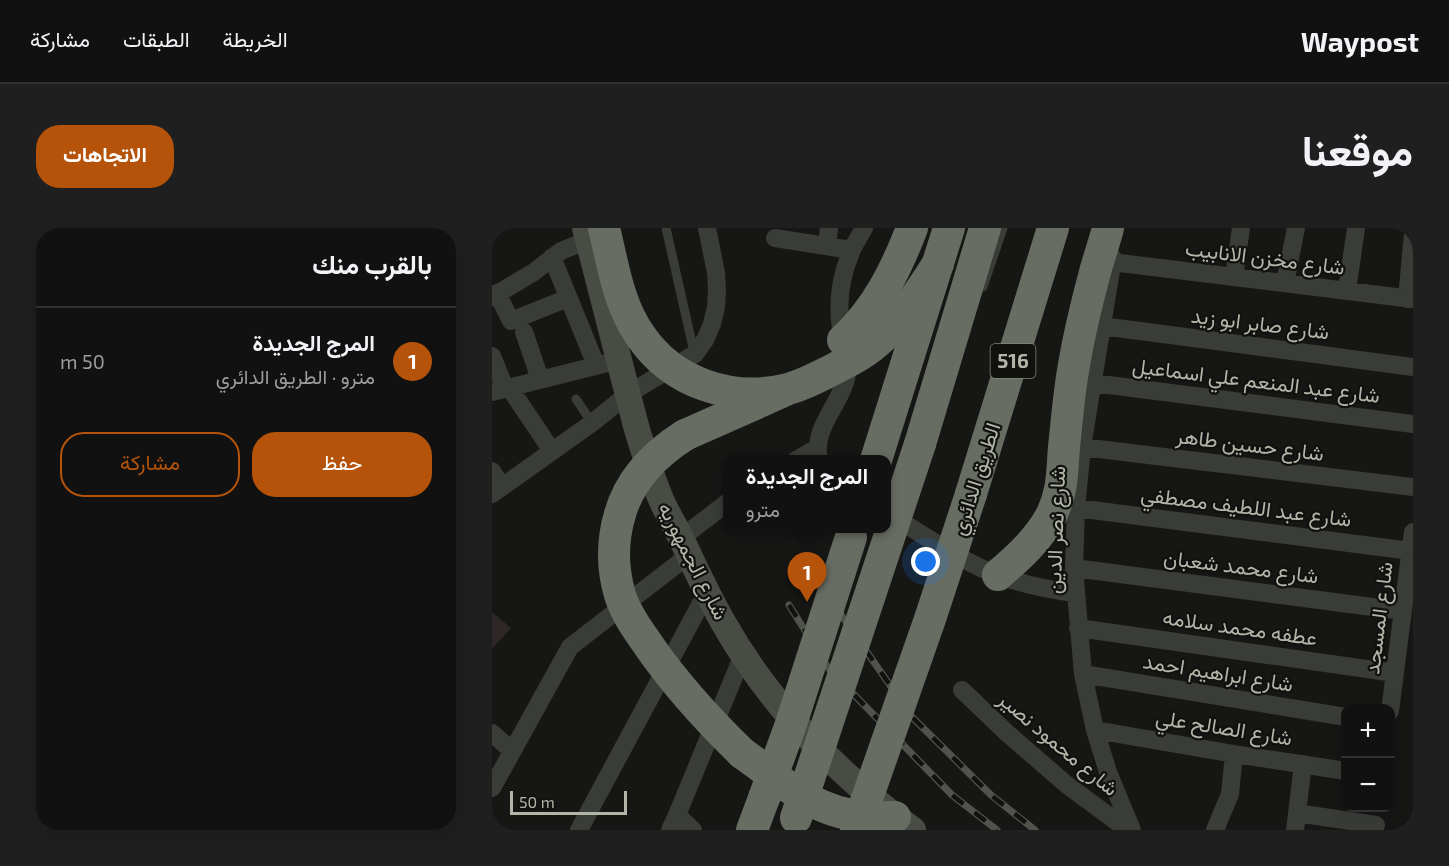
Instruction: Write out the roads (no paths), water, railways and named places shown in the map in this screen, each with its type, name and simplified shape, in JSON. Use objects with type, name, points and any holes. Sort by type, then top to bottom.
[{"type":"highway","points":[[843,340],[868,314],[881,294],[912,228]]},
{"type":"highway","points":[[877,455],[950,228]]},
{"type":"highway","points":[[891,531],[985,228]]},
{"type":"highway","name":"الطريق الدائري","points":[[856,830],[971,494],[1053,228]]},
{"type":"highway","points":[[998,575],[1036,539],[1058,498],[1064,466],[1074,367],[1086,305],[1108,228]]},
{"type":"highway","points":[[586,233],[640,335],[660,359],[674,370],[705,386],[739,394],[757,394],[791,388]]},
{"type":"highway","points":[[904,823],[843,814],[827,809],[797,793],[742,753],[684,691],[636,629],[620,597],[615,570],[614,543],[617,525],[628,493],[658,454],[686,435],[851,361],[878,341],[901,318],[938,264]]},
{"type":"highway","points":[[753,830],[791,724],[852,533]]},
{"type":"highway","points":[[792,830],[890,533]]},
{"type":"main road","name":"شارع الجمهوريه","points":[[586,233],[608,362],[628,394],[651,474],[664,505],[723,623],[782,709],[817,748],[855,784],[904,823]]},
{"type":"street","points":[[492,471],[497,490],[592,423],[628,394],[695,354],[705,340],[716,307],[716,273],[707,228]]},
{"type":"street","points":[[818,454],[820,432],[847,374],[846,351],[839,310],[840,300],[851,250],[864,228]]},
{"type":"street","name":"شارع نصر الدين","points":[[1122,228],[1112,262],[1082,447],[1076,508],[1074,568],[1083,674],[1095,730],[1130,830]]},
{"type":"street","points":[[1234,277],[1241,228]]},
{"type":"street","points":[[1285,283],[1296,228]]},
{"type":"street","points":[[1347,291],[1356,228]]},
{"type":"street","points":[[568,298],[511,321],[494,295],[534,272],[586,233]]},
{"type":"street","points":[[1410,299],[1413,233]]},
{"type":"street","points":[[775,238],[828,237],[851,250]]},
{"type":"street","points":[[502,389],[608,362],[568,298],[552,257]]},
{"type":"street","name":"شارع مخزن الانابيب","points":[[1112,262],[1410,299]]},
{"type":"street","name":"شارع صابر ابو زيد","points":[[1102,326],[1413,367]]},
{"type":"street","points":[[524,332],[540,379]]},
{"type":"street","points":[[492,356],[502,389],[552,451]]},
{"type":"street","name":"شارع عبد المنعم علي اسماعيل","points":[[1093,383],[1413,424]]},
{"type":"street","name":"شارع حسين طاهر","points":[[1082,447],[1413,486]]},
{"type":"street","points":[[492,788],[570,647],[685,546],[723,507]]},
{"type":"street","name":"شارع عبد اللطيف مصطفي","points":[[1076,508],[1411,551]]},
{"type":"street","points":[[891,516],[961,558],[998,575],[1036,587],[1075,592]]},
{"type":"street","name":"شارع المسجد","points":[[1391,704],[1395,673],[1407,631],[1403,611],[1411,570],[1413,532]]},
{"type":"street","name":"شارع محمد شعبان","points":[[1074,568],[1403,611]]},
{"type":"street","points":[[579,830],[707,592]]},
{"type":"street","name":"عطفه محمد سلامه","points":[[1078,628],[1395,673]]},
{"type":"street","points":[[693,830],[673,822],[743,655]]},
{"type":"street","name":"شارع ابراهيم احمد","points":[[1083,674],[1341,716]]},
{"type":"street","name":"شارع محمود نصير","points":[[962,690],[1067,785],[1130,830]]},
{"type":"street","name":"شارع الصالح علي","points":[[1095,730],[1341,770]]},
{"type":"street","points":[[492,733],[512,752]]},
{"type":"street","points":[[1215,830],[1230,794],[1234,754]]},
{"type":"street","points":[[1303,764],[1296,821],[1377,821]]},
{"type":"lane","points":[[666,228],[695,354]]},
{"type":"lane","points":[[981,295],[1003,228]]},
{"type":"lane","points":[[576,399],[592,423]]},
{"type":"lane","points":[[900,539],[907,517]]},
{"type":"lane","points":[[801,830],[862,649]]},
{"type":"railway","points":[[817,580],[912,717],[991,795],[1035,830]]},
{"type":"railway","points":[[789,605],[829,669],[952,795],[997,830]]},
{"type":"place","name":"المرج الجديدة","points":[[807,602]]}]
